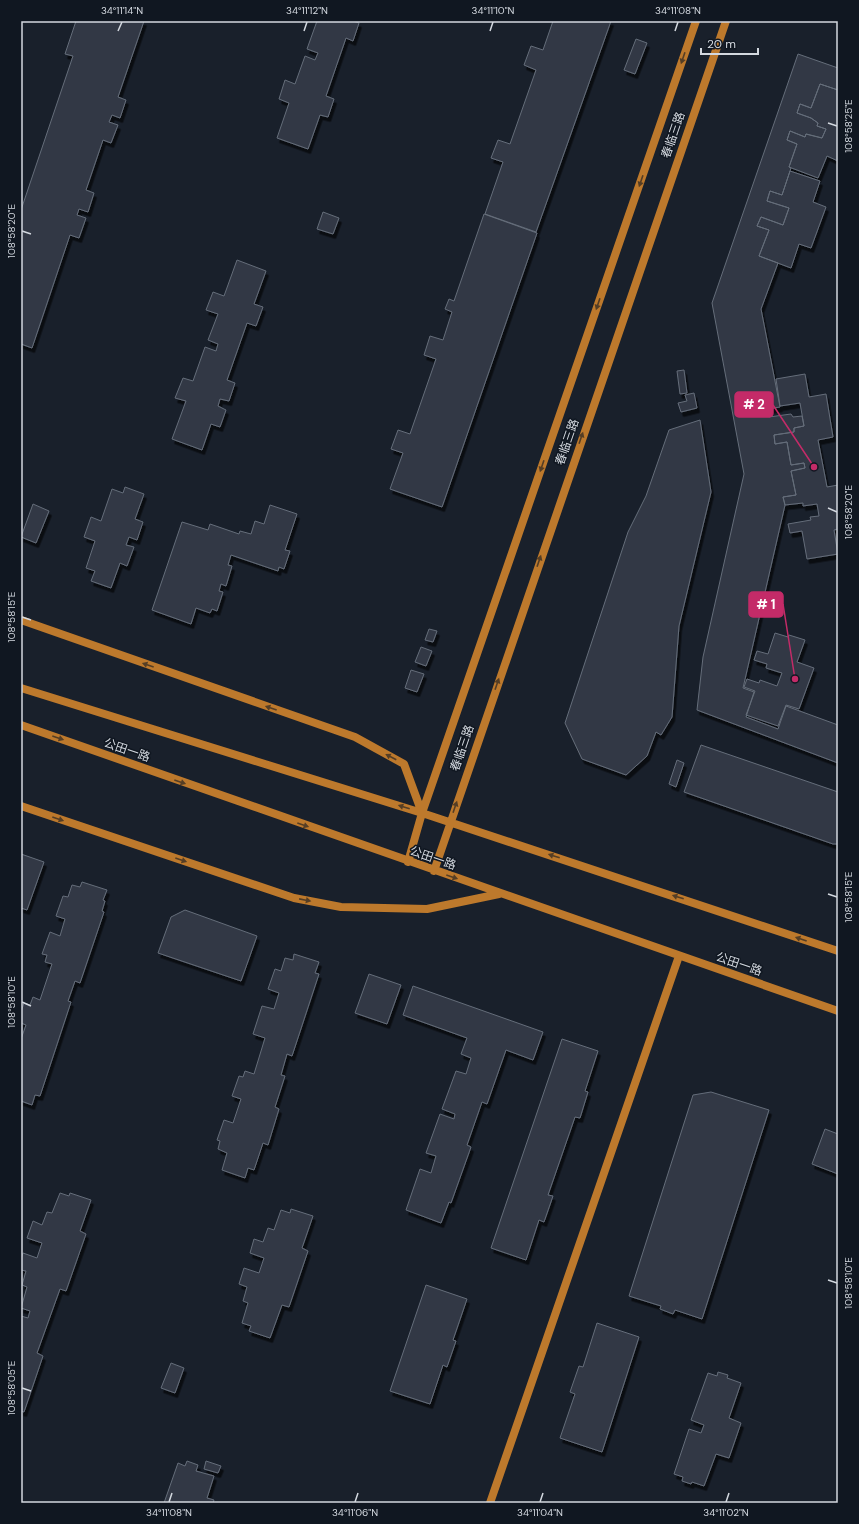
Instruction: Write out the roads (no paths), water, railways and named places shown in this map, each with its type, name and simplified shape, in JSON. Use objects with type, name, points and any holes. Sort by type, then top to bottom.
[{"type":"street","name":"春临三路","points":[[408,862],[422,812],[696,21]]},
{"type":"street","name":"春临三路","points":[[434,871],[726,21]]},
{"type":"street","points":[[21,620],[354,737],[404,764],[422,812]]},
{"type":"street","points":[[21,688],[422,812],[838,951]]},
{"type":"street","name":"公田一路","points":[[21,725],[408,862],[838,1011]]},
{"type":"street","points":[[21,806],[294,898],[341,907],[427,909],[501,894]]},
{"type":"street","points":[[490,1503],[679,956]]},
{"type":"place","name":"# 2","points":[[814,467]]},
{"type":"place","name":"# 1","points":[[795,679]]}]
